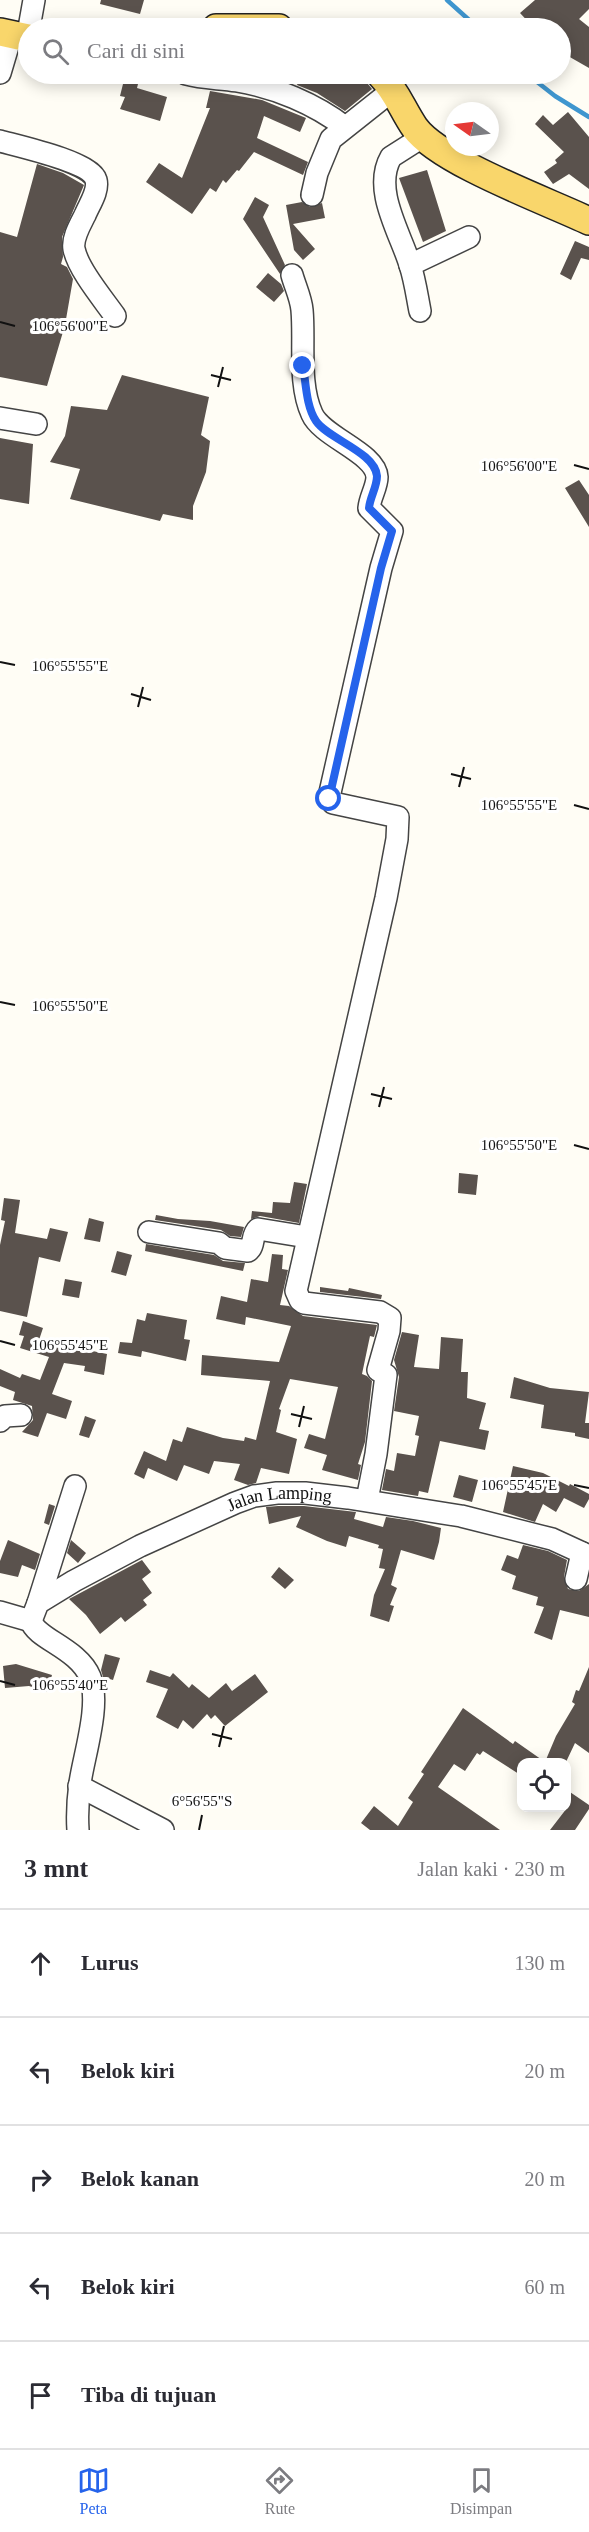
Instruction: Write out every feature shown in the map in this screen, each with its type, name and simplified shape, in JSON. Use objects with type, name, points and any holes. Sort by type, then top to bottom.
[{"type":"main road","points":[[389,84],[416,128],[424,136],[479,171],[589,221]]},
{"type":"street","points":[[27,18],[34,0]]},
{"type":"street","points":[[0,74],[18,40]]},
{"type":"street","points":[[245,84],[290,97],[325,111],[345,127]]},
{"type":"street","points":[[312,195],[323,155],[331,139],[384,84]]},
{"type":"street","points":[[420,311],[410,265],[386,193],[385,169],[390,158],[424,136]]},
{"type":"street","points":[[0,141],[68,161],[90,171],[94,176],[97,182],[95,191],[76,235],[75,249],[81,264],[115,316]]},
{"type":"street","points":[[410,265],[469,237]]},
{"type":"street","points":[[292,275],[302,309],[302,356],[311,412],[319,425],[357,451],[371,466],[377,477],[369,508],[392,531],[381,568],[329,799],[333,803],[392,815],[398,819],[397,840],[386,898],[296,1291],[300,1300],[385,1313],[390,1318],[378,1370],[386,1375],[376,1454],[367,1500]]},
{"type":"street","points":[[0,418],[36,424]]},
{"type":"street","points":[[149,1232],[215,1242],[227,1248],[248,1251],[252,1248],[258,1229],[307,1237]]},
{"type":"street","points":[[0,1421],[6,1416],[21,1415]]},
{"type":"street","points":[[75,1486],[35,1612],[36,1630],[77,1658],[90,1677],[93,1689],[92,1710],[79,1786],[78,1830]]},
{"type":"street","name":"Jalan Lamping","points":[[35,1612],[74,1581],[140,1546],[199,1518],[254,1496],[305,1493],[417,1508],[520,1529],[552,1539],[585,1555]]},
{"type":"street","points":[[576,1579],[585,1555]]},
{"type":"street","points":[[0,1612],[35,1612]]},
{"type":"street","points":[[79,1786],[163,1830]]},
{"type":"building","points":[[101,0],[144,0],[140,14],[100,4]]},
{"type":"building","points":[[535,0],[589,0],[589,9],[579,19],[589,27],[589,68],[571,58],[571,18],[525,18],[520,13]]},
{"type":"building","points":[[123,84],[138,84],[137,88],[167,97],[160,121],[120,109],[125,97],[120,96]]},
{"type":"building","points":[[368,84],[372,89],[345,111],[317,93],[297,85]]},
{"type":"building","points":[[210,91],[262,100],[306,118],[300,132],[264,116],[257,138],[308,162],[303,175],[254,152],[226,183],[223,180],[216,192],[210,188],[192,214],[146,182],[159,163],[182,178],[210,108],[206,108]]},
{"type":"building","points":[[568,112],[589,137],[589,189],[569,174],[553,184],[544,172],[557,163],[555,160],[564,152],[535,124],[543,115],[553,125]]},
{"type":"building","points":[[37,164],[63,173],[84,185],[62,237],[61,264],[67,267],[73,279],[65,325],[47,386],[0,377],[0,232],[17,237]]},
{"type":"building","points":[[427,170],[446,231],[423,242],[399,178]]},
{"type":"building","points":[[255,197],[269,205],[263,217],[285,265],[280,274],[243,219]]},
{"type":"building","points":[[302,202],[310,207],[322,203],[325,218],[293,224],[315,249],[303,260],[294,250],[286,205]]},
{"type":"building","points":[[575,241],[589,247],[589,260],[581,258],[571,280],[560,274]]},
{"type":"building","points":[[268,273],[281,284],[284,291],[274,302],[256,287]]},
{"type":"building","points":[[122,375],[209,397],[201,435],[210,441],[206,472],[193,506],[193,520],[163,514],[160,521],[70,499],[80,469],[50,462],[65,436],[71,406],[107,410]]},
{"type":"building","points":[[0,438],[33,444],[29,504],[0,499]]},
{"type":"building","points":[[579,480],[589,495],[589,527],[565,488]]},
{"type":"building","points":[[459,1173],[478,1175],[476,1195],[458,1193]]},
{"type":"building","points":[[294,1182],[307,1184],[299,1223],[260,1216],[251,1219],[252,1211],[272,1213],[273,1202],[290,1203]]},
{"type":"building","points":[[4,1198],[20,1200],[15,1233],[47,1239],[50,1228],[68,1232],[60,1262],[39,1257],[27,1317],[0,1311],[0,1245],[5,1221],[1,1220]]},
{"type":"building","points":[[156,1215],[244,1227],[241,1237],[230,1236],[221,1230],[155,1220]]},
{"type":"building","points":[[89,1218],[104,1222],[100,1242],[84,1239]]},
{"type":"building","points":[[146,1244],[214,1255],[223,1261],[245,1263],[243,1271],[145,1251]]},
{"type":"building","points":[[117,1251],[132,1255],[126,1276],[111,1272]]},
{"type":"building","points":[[272,1254],[283,1255],[282,1269],[288,1270],[280,1305],[289,1306],[303,1316],[377,1325],[374,1337],[370,1336],[362,1374],[372,1381],[365,1442],[358,1464],[361,1465],[358,1480],[322,1470],[327,1455],[304,1448],[309,1434],[325,1439],[338,1387],[290,1379],[279,1409],[281,1410],[276,1432],[297,1439],[289,1474],[261,1468],[256,1483],[248,1485],[234,1480],[240,1464],[214,1461],[209,1474],[184,1465],[177,1481],[148,1468],[144,1479],[134,1474],[144,1451],[166,1461],[173,1439],[182,1442],[187,1427],[223,1438],[244,1441],[245,1437],[256,1440],[270,1381],[201,1375],[202,1355],[279,1362],[291,1326],[246,1317],[245,1325],[216,1319],[221,1296],[247,1302],[251,1279],[268,1282]]},
{"type":"building","points":[[65,1279],[82,1282],[79,1298],[62,1295]]},
{"type":"building","points":[[320,1287],[348,1291],[349,1288],[382,1295],[381,1299],[320,1292]]},
{"type":"building","points":[[147,1313],[187,1320],[184,1339],[190,1340],[186,1361],[142,1351],[141,1357],[118,1353],[120,1342],[132,1343],[137,1319],[145,1321]]},
{"type":"building","points":[[23,1321],[43,1328],[39,1340],[107,1354],[104,1375],[84,1371],[85,1366],[64,1363],[52,1394],[72,1401],[66,1419],[47,1413],[38,1437],[22,1432],[33,1420],[32,1406],[13,1400],[15,1392],[0,1386],[0,1369],[20,1378],[22,1374],[40,1380],[49,1357],[20,1348],[24,1336],[19,1335]]},
{"type":"building","points":[[402,1332],[419,1335],[414,1367],[439,1369],[441,1337],[463,1339],[461,1372],[468,1372],[467,1398],[486,1403],[479,1429],[489,1431],[485,1450],[440,1441],[428,1493],[419,1491],[418,1496],[382,1490],[386,1469],[394,1471],[397,1453],[415,1456],[419,1436],[415,1435],[419,1416],[394,1411],[399,1377],[394,1360]]},
{"type":"building","points":[[514,1377],[550,1388],[589,1392],[585,1423],[589,1423],[589,1439],[575,1436],[575,1433],[541,1428],[544,1405],[510,1398]]},
{"type":"building","points":[[85,1416],[96,1420],[89,1438],[79,1435]]},
{"type":"building","points":[[513,1466],[543,1473],[569,1486],[570,1484],[589,1494],[589,1499],[584,1508],[564,1498],[556,1512],[543,1504],[535,1522],[503,1512]]},
{"type":"building","points":[[459,1475],[478,1480],[472,1502],[453,1497]]},
{"type":"building","points":[[49,1504],[55,1506],[49,1525],[44,1523]]},
{"type":"building","points":[[304,1506],[356,1512],[354,1519],[383,1527],[386,1517],[441,1528],[434,1560],[401,1550],[391,1585],[397,1588],[390,1605],[394,1606],[389,1622],[370,1616],[374,1595],[385,1569],[379,1568],[383,1549],[378,1548],[379,1545],[349,1536],[346,1547],[327,1541],[296,1527],[301,1516],[269,1524],[266,1507]]},
{"type":"building","points":[[8,1540],[40,1554],[35,1570],[22,1565],[18,1577],[0,1573],[0,1561]]},
{"type":"building","points":[[71,1540],[86,1553],[78,1563],[67,1553]]},
{"type":"building","points":[[523,1545],[548,1551],[567,1560],[564,1577],[568,1589],[579,1591],[589,1584],[589,1617],[560,1610],[552,1640],[534,1633],[544,1607],[536,1605],[538,1597],[512,1589],[516,1576],[501,1570],[507,1555],[518,1559]]},
{"type":"building","points":[[142,1560],[151,1572],[142,1579],[152,1593],[143,1600],[147,1605],[125,1622],[121,1617],[100,1634],[86,1615],[69,1599]]},
{"type":"building","points":[[279,1567],[294,1580],[285,1589],[271,1577]]},
{"type":"building","points":[[105,1654],[120,1658],[113,1680],[103,1677],[101,1670]]},
{"type":"building","points":[[16,1664],[52,1675],[47,1692],[29,1686],[5,1688],[3,1666]]},
{"type":"building","points":[[589,1667],[589,1753],[575,1743],[568,1758],[547,1758],[556,1736],[575,1704],[572,1702],[576,1690],[579,1691]]},
{"type":"building","points":[[150,1670],[170,1677],[173,1673],[189,1688],[192,1684],[209,1698],[226,1683],[232,1691],[255,1674],[268,1692],[225,1726],[215,1715],[211,1719],[207,1714],[193,1729],[183,1720],[178,1729],[156,1717],[168,1689],[146,1682]]},
{"type":"building","points":[[463,1708],[513,1744],[515,1741],[539,1758],[517,1758],[517,1773],[483,1751],[480,1755],[477,1753],[465,1771],[454,1764],[438,1787],[500,1830],[370,1830],[361,1823],[374,1806],[398,1826],[413,1802],[408,1798],[424,1774],[421,1772]]},
{"type":"building","points":[[571,1793],[589,1805],[589,1809],[575,1830],[550,1830],[564,1812],[571,1812]]},
{"type":"waterway","points":[[447,0],[467,18]]},
{"type":"waterway","points":[[540,84],[589,117]]},
{"type":"route","points":[[303,366],[314,419],[326,431],[357,451],[376,473],[375,488],[369,502],[370,512],[389,526],[392,531],[392,538],[381,568],[329,799]]}]
